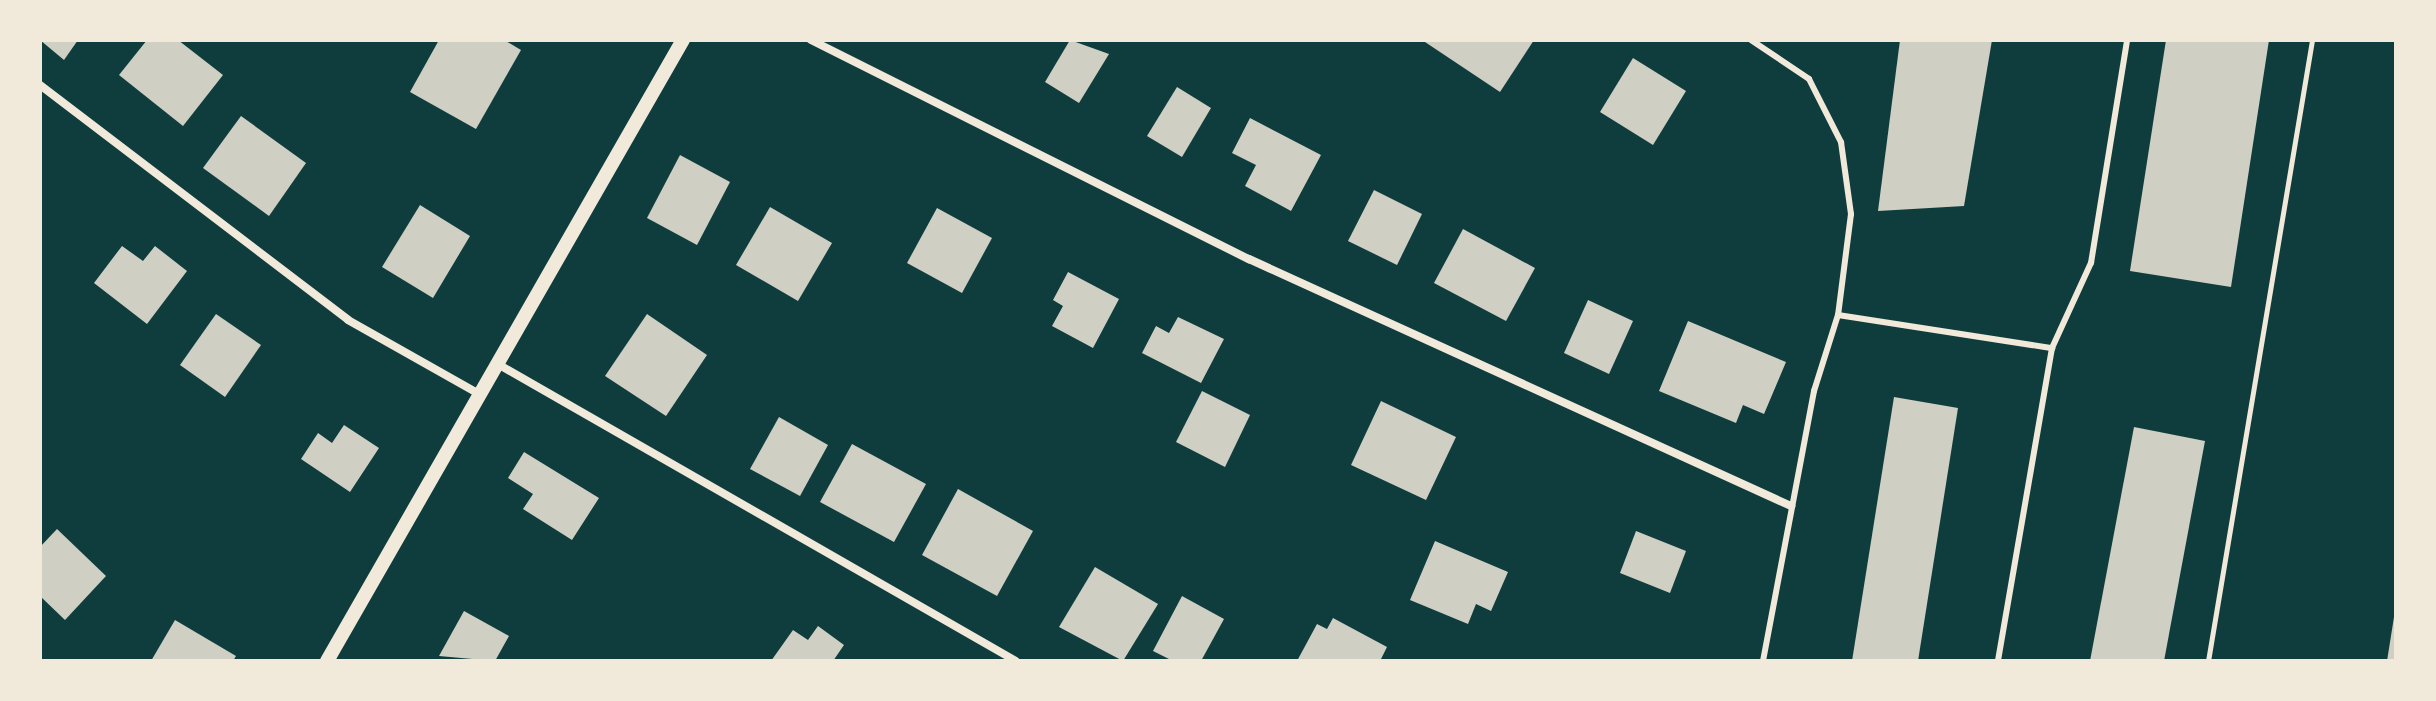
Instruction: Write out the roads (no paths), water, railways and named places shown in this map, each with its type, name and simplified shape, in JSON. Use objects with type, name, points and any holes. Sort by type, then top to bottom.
[{"type":"street","points":[[327,661],[476,392],[683,40]]},
{"type":"street","points":[[811,40],[1249,259],[1791,506]]},
{"type":"street","points":[[40,85],[348,320],[476,392]]},
{"type":"street","points":[[494,362],[1016,661]]},
{"type":"lane","points":[[1751,40],[1809,79],[1841,142],[1851,214],[1838,315],[1791,506],[1763,661]]},
{"type":"lane","points":[[1998,661],[2052,348],[2091,263],[2127,40]]},
{"type":"lane","points":[[1838,315],[2052,348]]}]
